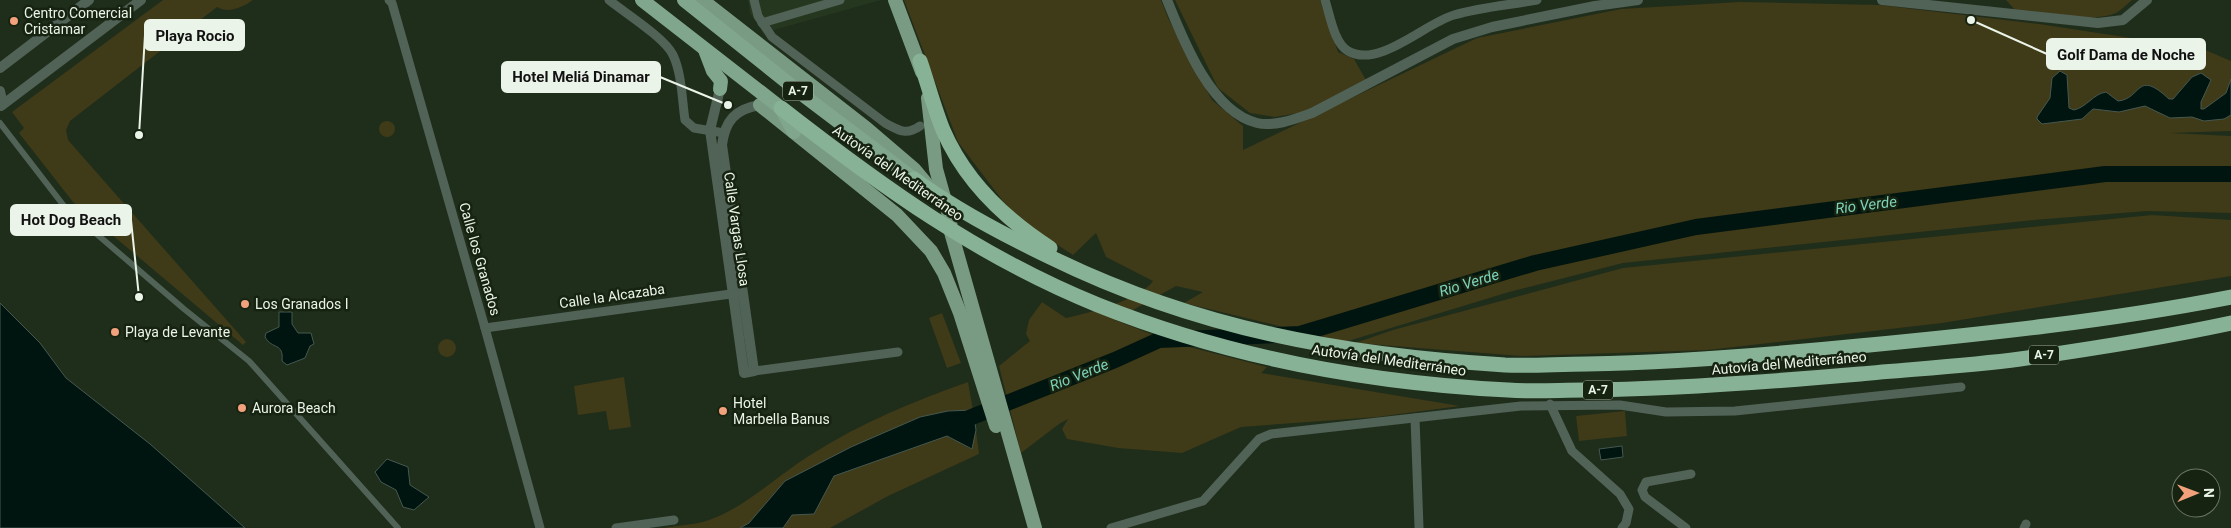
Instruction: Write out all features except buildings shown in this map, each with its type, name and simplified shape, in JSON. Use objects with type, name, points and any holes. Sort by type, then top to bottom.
[{"type":"highway","name":"Autovía del Mediterráneo","points":[[642,0],[849,161],[940,224],[1009,263],[1096,304],[1217,346],[1275,360],[1382,378],[1510,390],[1629,390],[1734,385],[2017,359],[2161,338],[2231,324]]},
{"type":"highway","name":"Autovía del Mediterráneo","points":[[684,0],[803,95],[919,179],[941,199],[982,223],[1078,271],[1126,292],[1174,309],[1253,331],[1315,345],[1374,354],[1508,365],[1631,363],[1729,358],[2003,332],[2161,311],[2231,297]]},
{"type":"highway","points":[[705,49],[713,71],[721,81],[720,89]]},
{"type":"highway","points":[[920,61],[944,132],[971,178],[1011,221],[1062,256],[1078,271]]},
{"type":"highway","points":[[760,105],[777,105],[794,132]]},
{"type":"main road","points":[[702,0],[866,128],[934,196],[951,232],[984,366],[1012,464],[1035,528]]},
{"type":"main road","points":[[896,0],[920,61],[926,88],[933,151],[950,219],[951,232]]},
{"type":"main road","points":[[760,105],[897,215],[931,251],[950,286],[984,366]]},
{"type":"main road","points":[[1012,464],[1025,528]]},
{"type":"street","points":[[0,68],[89,0]]},
{"type":"street","points":[[0,106],[141,0]]},
{"type":"street","points":[[609,0],[662,41],[673,54],[679,73],[685,120],[694,128],[724,133],[731,118],[743,109],[760,105]]},
{"type":"street","points":[[754,0],[762,23],[772,37],[885,122],[902,132],[912,132],[920,126]]},
{"type":"street","points":[[762,23],[840,0]]},
{"type":"street","points":[[1167,0],[1192,55],[1217,96],[1230,110],[1243,118],[1258,123],[1274,124],[1291,121],[1312,113],[1435,48],[1474,32],[1595,6],[1638,0]]},
{"type":"street","points":[[1325,0],[1341,46],[1351,53],[1368,54],[1381,53],[1452,15],[1537,0]]},
{"type":"street","points":[[1882,0],[2098,23],[2123,20],[2147,0]]},
{"type":"street","name":"Calle los Granados","points":[[393,1],[540,528]]},
{"type":"street","name":"Calle Vargas Llosa","points":[[720,89],[710,130],[720,170],[743,292],[749,372]]},
{"type":"street","points":[[0,91],[0,106]]},
{"type":"street","points":[[0,123],[64,206],[184,309],[249,361],[398,528]]},
{"type":"street","name":"Calle Vargas Llosa","points":[[724,133],[720,170],[731,294],[734,314],[749,372]]},
{"type":"street","name":"Calle la Alcazaba","points":[[485,328],[743,292]]},
{"type":"street","points":[[734,314],[746,312]]},
{"type":"street","points":[[749,372],[898,352]]},
{"type":"street","points":[[1111,528],[1203,501],[1259,439],[1271,434],[1550,404],[1620,405],[1666,412],[1735,411],[1961,387]]},
{"type":"street","points":[[1550,404],[1572,451],[1620,494],[1629,509],[1626,523],[1622,528]]},
{"type":"street","points":[[1415,418],[1419,527]]},
{"type":"street","points":[[1686,528],[1645,497],[1642,490],[1646,482],[1690,474]]},
{"type":"street","points":[[616,528],[674,520]]},
{"type":"shaded area","points":[[163,0],[253,0],[231,10],[217,7],[70,121],[66,130],[68,140],[246,342],[243,345],[73,202],[19,133],[24,128],[12,112]]},
{"type":"shaded area","points":[[748,0],[881,0],[763,33],[750,13]]},
{"type":"shaded area","points":[[904,0],[1161,0],[1168,18],[1212,100],[1243,126],[1243,150],[1477,38],[1621,9],[1739,2],[1880,5],[2039,24],[2203,49],[2231,61],[2231,131],[2170,133],[2231,136],[2231,213],[2147,211],[2034,220],[1623,263],[1509,292],[1345,342],[1184,303],[1203,292],[1176,286],[1115,320],[1174,343],[1267,367],[1261,373],[1460,406],[1377,417],[1241,427],[1182,453],[1118,448],[1067,439],[1062,429],[1068,419],[1021,453],[999,366],[1030,341],[1026,334],[1029,320],[1042,302],[1066,318],[1126,300],[1146,288],[1153,281],[1106,257],[1096,233],[1073,255],[1015,217],[958,142]]},
{"type":"shaded area","points":[[1175,0],[1320,0],[1338,52],[1354,59],[1366,80],[1304,112],[1275,117],[1250,113],[1218,88]]},
{"type":"shaded area","points":[[2006,0],[2132,0],[2113,14],[2088,18],[2016,11]]},
{"type":"shaded area","points":[[2060,71],[2067,75],[2069,108],[2074,110],[2101,93],[2106,92],[2118,101],[2126,99],[2145,85],[2158,90],[2169,99],[2173,99],[2192,77],[2201,73],[2211,80],[2201,102],[2201,109],[2204,109],[2226,93],[2231,79],[2231,115],[2224,119],[2204,121],[2192,117],[2170,118],[2145,106],[2119,112],[2093,109],[2082,119],[2042,124],[2037,117],[2050,98],[2052,78]]},
{"type":"shaded area","points":[[387,121],[393,123],[395,129],[393,135],[387,137],[381,135],[379,129],[381,123]]},
{"type":"shaded area","points":[[2152,215],[2231,220],[2231,276],[1942,323],[1708,350],[1521,356],[1355,343],[1393,330],[1623,268]]},
{"type":"shaded area","points":[[0,303],[40,343],[66,378],[150,444],[245,528],[0,528]]},
{"type":"shaded area","points":[[279,312],[292,312],[292,324],[298,333],[311,333],[314,344],[310,346],[305,358],[287,365],[282,361],[279,348],[271,344],[265,337],[266,333],[279,327]]},
{"type":"shaded area","points":[[942,313],[961,363],[947,368],[929,318]]},
{"type":"shaded area","points":[[447,339],[453,342],[456,348],[453,354],[447,357],[441,354],[438,348],[441,342]]},
{"type":"shaded area","points":[[624,377],[631,427],[609,430],[606,411],[578,415],[574,386]]},
{"type":"shaded area","points":[[968,382],[973,410],[948,411],[785,481],[749,523],[740,528],[664,528],[704,522],[723,514],[749,499],[812,454],[849,432],[908,405]]},
{"type":"shaded area","points":[[973,410],[976,430],[972,449],[947,436],[834,476],[814,514],[792,515],[783,528],[740,528],[749,523],[785,481],[851,447],[920,417],[948,411]]},
{"type":"shaded area","points":[[1625,411],[1627,436],[1579,441],[1576,416]]},
{"type":"shaded area","points":[[976,430],[979,454],[888,496],[830,528],[783,528],[792,515],[814,514],[834,476],[947,436],[971,449]]},
{"type":"shaded area","points":[[1622,446],[1623,457],[1601,460],[1599,449]]},
{"type":"shaded area","points":[[387,459],[408,467],[410,485],[429,497],[414,510],[403,507],[396,490],[381,482],[375,472]]},
{"type":"waterway","name":"Rio Verde","points":[[954,424],[1115,360],[1159,340],[1300,334],[1535,263],[1696,227],[2105,174],[2231,174]]},
{"type":"place","name":"Golf Dama de Noche","points":[[1971,20]]},
{"type":"place","name":"Centro Comercial Cristamar","points":[[14,21]]},
{"type":"place","name":"Hotel Meliá Dinamar","points":[[728,105]]},
{"type":"place","name":"Playa Rocio","points":[[139,135]]},
{"type":"place","name":"Hot Dog Beach","points":[[139,297]]},
{"type":"place","name":"Los Granados I","points":[[245,304]]},
{"type":"place","name":"Playa de Levante","points":[[115,332]]},
{"type":"place","name":"Aurora Beach","points":[[242,408]]},
{"type":"place","name":"Hotel Marbella Banus","points":[[723,411]]}]
